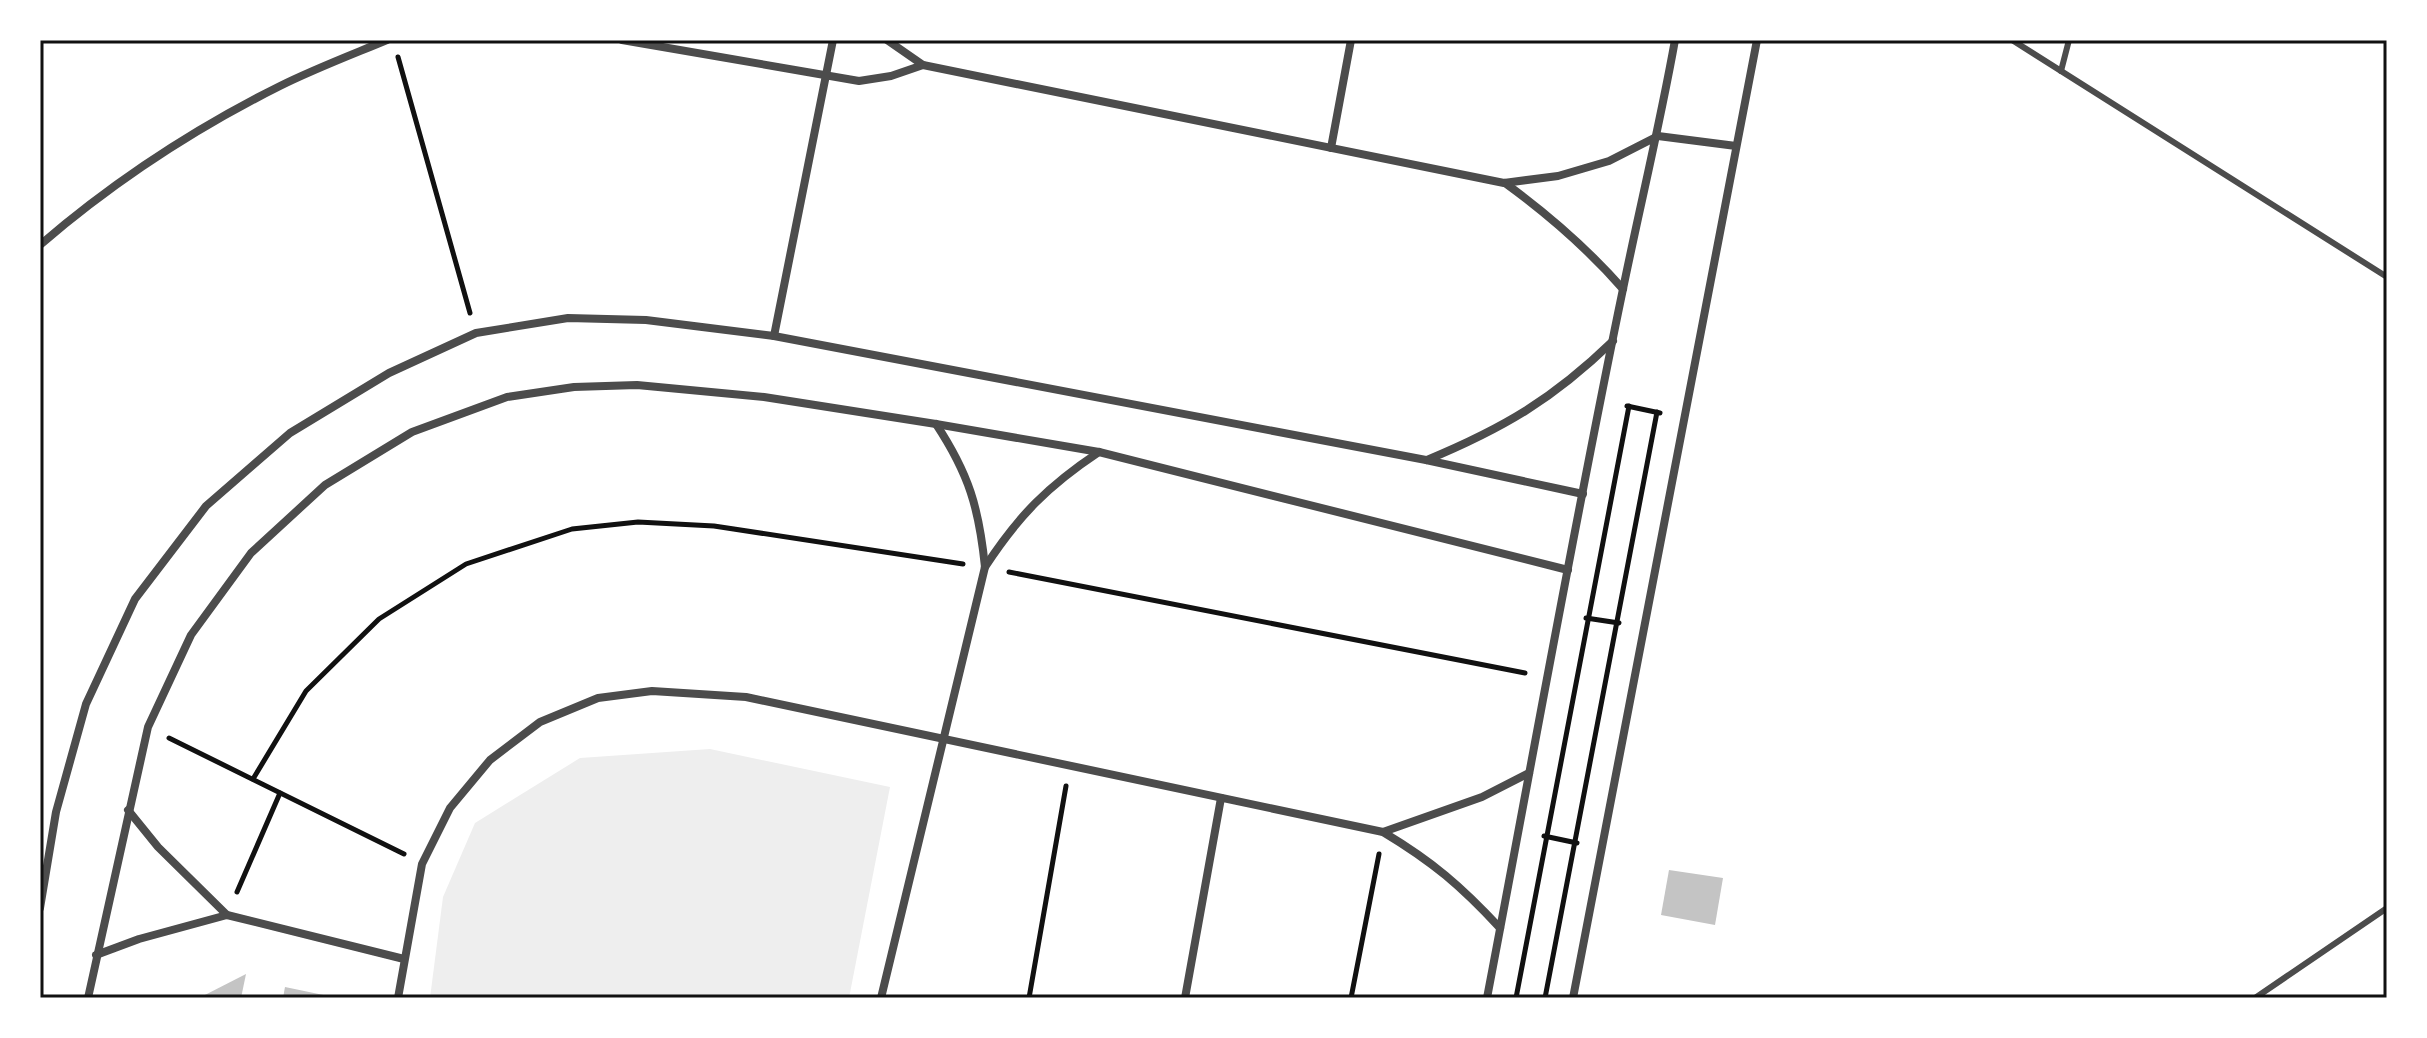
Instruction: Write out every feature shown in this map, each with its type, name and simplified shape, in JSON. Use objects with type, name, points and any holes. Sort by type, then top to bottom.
[{"type":"street","points":[[40,245],[75,215],[174,145],[281,86],[387,40]]},
{"type":"street","points":[[622,40],[859,81],[891,76],[923,65]]},
{"type":"street","points":[[774,336],[833,40]]},
{"type":"street","points":[[887,40],[923,65],[1504,183],[1558,176],[1609,161],[1658,136],[1736,146]]},
{"type":"street","points":[[1331,148],[1351,40]]},
{"type":"street","points":[[1487,998],[1601,401],[1658,136],[1675,40]]},
{"type":"street","points":[[1573,998],[1757,40]]},
{"type":"street","points":[[1504,183],[1548,214],[1588,249],[1623,289]]},
{"type":"street","points":[[40,908],[56,812],[86,704],[135,599],[206,506],[290,433],[389,373],[476,333],[568,318],[646,320],[774,336],[1426,460],[1583,494]]},
{"type":"street","points":[[1426,460],[1479,438],[1528,411],[1574,378],[1613,340]]},
{"type":"street","points":[[88,998],[148,727],[191,635],[251,553],[325,485],[412,432],[507,397],[574,387],[637,385],[764,397],[936,424],[1099,452],[1568,570]]},
{"type":"street","points":[[881,998],[985,567],[981,529],[972,491],[957,456],[936,424]]},
{"type":"street","points":[[985,567],[1034,502],[1065,475],[1099,452]]},
{"type":"street","points":[[398,998],[422,864],[450,808],[490,760],[540,722],[598,698],[652,691],[746,697],[1383,832],[1437,867],[1466,891],[1500,928]]},
{"type":"street","points":[[1383,832],[1482,797],[1529,773]]},
{"type":"street","points":[[1185,998],[1221,798]]},
{"type":"street","points":[[128,810],[158,847],[227,915]]},
{"type":"street","points":[[96,955],[139,939],[227,915],[404,959]]},
{"type":"lane","points":[[2012,40],[2387,277]]},
{"type":"lane","points":[[2061,71],[2069,40]]},
{"type":"lane","points":[[2255,998],[2387,908]]},
{"type":"path","points":[[397,55],[476,333]]},
{"type":"path","points":[[1601,401],[1684,418]]},
{"type":"path","points":[[1516,998],[1629,406]]},
{"type":"path","points":[[1545,998],[1657,412]]},
{"type":"path","points":[[253,779],[306,691],[379,619],[466,564],[572,529],[638,522],[714,526],[985,567],[1547,677]]},
{"type":"path","points":[[1560,613],[1644,628]]},
{"type":"path","points":[[148,727],[422,864]]},
{"type":"path","points":[[1029,998],[1069,766]]},
{"type":"path","points":[[227,915],[280,793]]},
{"type":"path","points":[[1519,830],[1602,849]]},
{"type":"path","points":[[1351,998],[1383,832]]},
{"type":"shaded area","points":[[710,749],[890,787],[849,998],[430,998],[443,897],[475,823],[580,758]]},
{"type":"building","points":[[1669,870],[1723,878],[1715,925],[1661,915]]},
{"type":"building","points":[[246,974],[241,998],[199,998]]},
{"type":"building","points":[[285,987],[333,997],[333,998],[283,998]]}]
